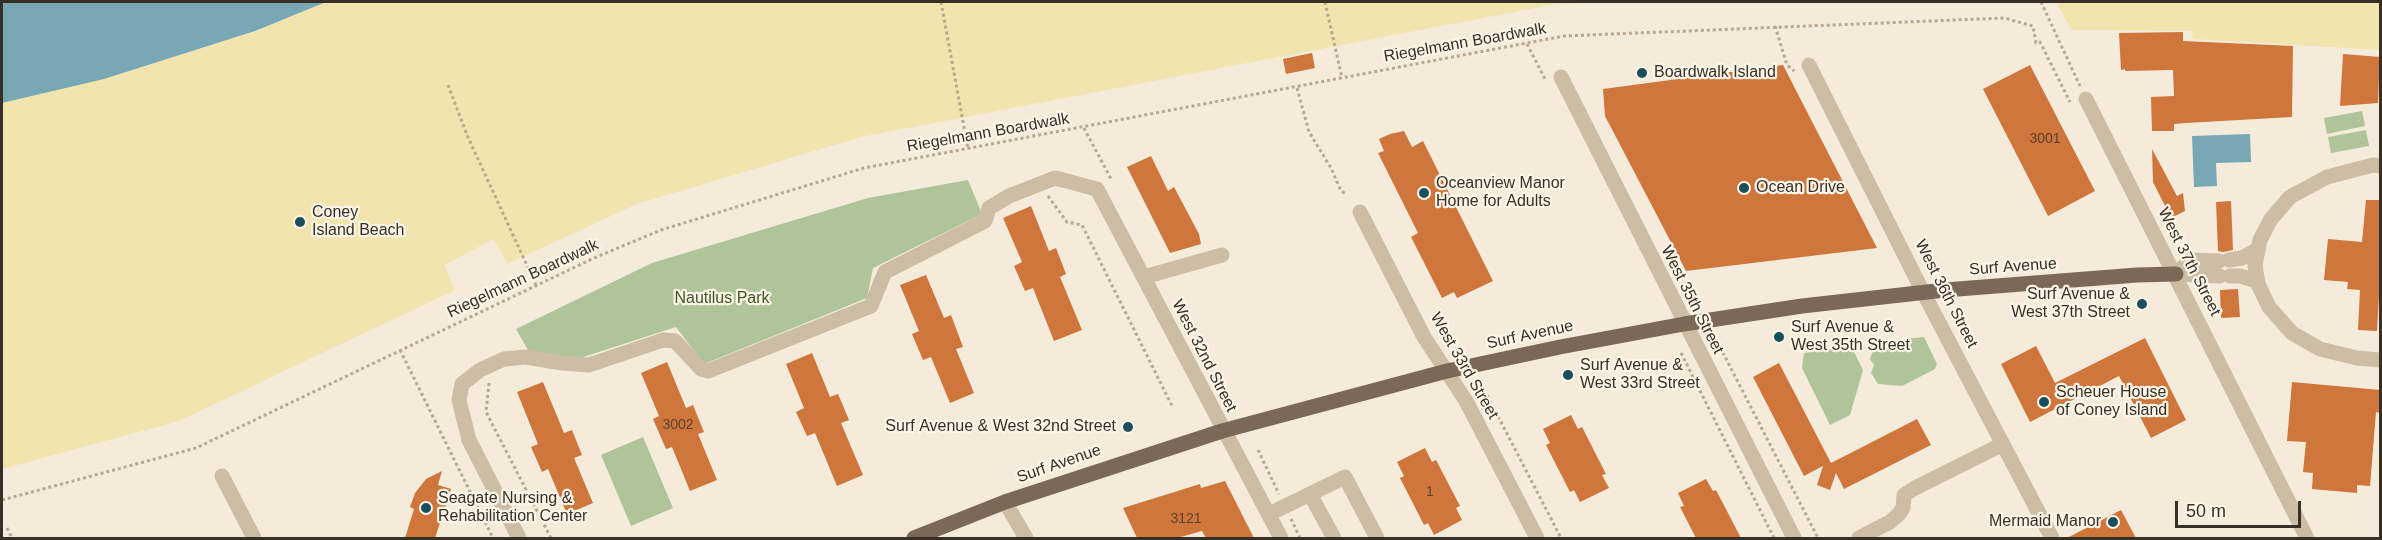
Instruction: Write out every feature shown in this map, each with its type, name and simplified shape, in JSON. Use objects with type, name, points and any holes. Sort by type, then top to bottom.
[{"type":"main road","name":"Surf Avenue","points":[[914,538],[1005,502],[1222,431],[1448,371],[1560,347],[1684,324],[1802,306],[1923,292],[2176,274]]},
{"type":"street","name":"West 36th Street","points":[[1809,65],[1923,292],[2052,538]]},
{"type":"street","name":"West 35th Street","points":[[1561,77],[1794,538]]},
{"type":"street","name":"West 37th Street","points":[[2079,102],[2176,274],[2307,538]]},
{"type":"street","points":[[2380,166],[2373,165],[2328,177],[2290,197],[2271,219],[2259,245],[2254,265],[2257,282],[2269,307],[2292,333],[2320,350],[2357,358],[2380,360]]},
{"type":"street","name":"West 32nd Street","points":[[519,538],[469,440],[459,400],[462,384],[480,370],[504,359],[526,357],[589,365],[663,340],[675,341],[701,369],[708,371],[872,306],[885,272],[985,221],[990,208],[1009,196],[1054,178],[1097,189],[1222,431],[1242,461],[1281,538]]},
{"type":"street","name":"West 33rd Street","points":[[1360,212],[1424,337],[1466,401],[1537,538]]},
{"type":"street","name":"Surf Avenue","points":[[2176,274],[2224,268],[2259,245]]},
{"type":"street","points":[[1144,277],[1222,255]]},
{"type":"street","name":"Surf Avenue","points":[[2224,268],[2257,282]]},
{"type":"street","points":[[1859,538],[1890,522],[1899,514],[1903,507],[1904,495],[2003,444]]},
{"type":"street","points":[[222,476],[254,538]]},
{"type":"street","points":[[1269,514],[1345,477],[1377,538]]},
{"type":"street","points":[[1310,494],[1334,538]]},
{"type":"street","points":[[1005,502],[1026,538]]},
{"type":"path","points":[[941,2],[968,149]]},
{"type":"path","points":[[1325,2],[1342,78]]},
{"type":"path","points":[[2041,2],[2079,102]]},
{"type":"path","name":"Riegelmann Boardwalk","points":[[2,500],[177,455],[196,448],[537,285],[661,230],[864,168],[1298,88],[1564,36],[2004,18],[2033,26],[2036,43],[2040,42],[2079,102]]},
{"type":"path","points":[[1775,26],[1787,65]]},
{"type":"path","points":[[1527,44],[1541,73]]},
{"type":"path","points":[[448,85],[467,135],[537,285]]},
{"type":"path","points":[[1298,88],[1309,132],[1331,168],[1341,191],[1346,194]]},
{"type":"path","points":[[1084,128],[1098,156]]},
{"type":"path","points":[[1045,193],[1067,222],[1082,225],[1173,406]]},
{"type":"path","points":[[1720,347],[1818,538]]},
{"type":"path","points":[[400,350],[493,538]]},
{"type":"path","points":[[1681,353],[1774,538]]},
{"type":"path","points":[[489,376],[486,412],[551,538]]},
{"type":"path","points":[[1487,395],[1561,538]]},
{"type":"path","points":[[6,528],[12,538]]},
{"type":"green space","points":[[2362,111],[2365,126],[2327,134],[2324,118]]},
{"type":"green space","points":[[2366,130],[2369,146],[2331,153],[2328,137]]},
{"type":"green space","name":"Nautilus Park","points":[[968,180],[982,214],[873,268],[867,298],[704,364],[676,327],[577,359],[528,350],[516,329],[652,263],[868,198]]},
{"type":"green space","points":[[1924,337],[1937,364],[1935,369],[1902,386],[1878,384],[1871,373],[1874,365],[1870,359],[1876,342]]},
{"type":"green space","points":[[1851,346],[1863,370],[1850,415],[1830,425],[1802,368],[1804,353]]},
{"type":"green space","points":[[643,437],[673,508],[631,526],[601,455]]},
{"type":"sand","name":"Coney Island Beach","points":[[326,2],[1622,2],[1556,4],[861,137],[637,204],[507,264],[494,239],[444,265],[455,290],[179,421],[2,469],[2,103],[104,79],[255,31]]},
{"type":"sand","points":[[2056,2],[2380,2],[2380,50],[2193,39],[2192,31],[2072,30]]},
{"type":"water","points":[[2,2],[326,2],[255,31],[104,79],[2,103]]},
{"type":"water","points":[[2250,134],[2251,162],[2216,163],[2217,186],[2194,187],[2192,136]]},
{"type":"building","points":[[2183,32],[2183,41],[2293,46],[2292,117],[2174,124],[2174,131],[2152,131],[2151,97],[2174,96],[2173,70],[2121,70],[2119,33]]},
{"type":"building","points":[[1312,53],[1315,68],[1286,74],[1283,59]]},
{"type":"building","points":[[2343,54],[2380,57],[2378,103],[2340,106]]},
{"type":"building","name":"Ocean Drive","points":[[1783,65],[1877,248],[1686,271],[1605,116],[1603,89]]},
{"type":"building","points":[[2030,65],[2095,191],[2048,216],[1983,89]]},
{"type":"building","name":"Oceanview Manor Home for Adults","points":[[1404,131],[1412,147],[1423,141],[1493,281],[1457,298],[1454,292],[1442,298],[1411,237],[1418,233],[1378,153],[1384,151],[1379,139]]},
{"type":"building","points":[[2152,149],[2177,196],[2183,193],[2185,211],[2171,218],[2153,182]]},
{"type":"building","points":[[1151,156],[1168,191],[1174,187],[1199,234],[1201,244],[1170,253],[1127,167]]},
{"type":"building","points":[[2366,200],[2380,200],[2377,331],[2358,330],[2360,290],[2347,289],[2348,282],[2324,280],[2328,239],[2362,242]]},
{"type":"building","points":[[2231,201],[2233,250],[2218,251],[2216,202]]},
{"type":"building","points":[[1031,206],[1049,251],[1056,248],[1066,274],[1060,277],[1082,330],[1054,341],[1033,288],[1025,291],[1014,266],[1022,262],[1003,218]]},
{"type":"building","points":[[926,275],[944,318],[951,315],[963,347],[956,349],[974,393],[950,403],[931,357],[923,360],[912,334],[919,331],[900,285]]},
{"type":"building","points":[[2238,289],[2240,317],[2221,318],[2220,290]]},
{"type":"building","name":"Scheuer House of Coney Island","points":[[2145,338],[2186,420],[2151,438],[2119,376],[2030,422],[2001,364],[2036,346],[2055,383]]},
{"type":"building","points":[[812,353],[830,397],[838,394],[849,420],[841,423],[863,475],[837,486],[815,433],[807,436],[796,412],[804,408],[786,364]]},
{"type":"building","points":[[667,362],[686,408],[693,405],[704,432],[698,434],[717,480],[690,491],[672,447],[666,449],[653,419],[659,416],[641,373]]},
{"type":"building","points":[[1779,363],[1831,463],[1917,419],[1931,445],[1844,489],[1836,473],[1830,490],[1817,485],[1823,466],[1804,476],[1753,377]]},
{"type":"building","points":[[543,382],[564,433],[572,430],[582,455],[574,458],[593,503],[567,514],[548,469],[542,472],[531,447],[538,444],[517,392]]},
{"type":"building","points":[[2292,382],[2380,390],[2380,413],[2376,412],[2370,486],[2357,485],[2357,493],[2312,489],[2313,473],[2303,472],[2306,442],[2287,441]]},
{"type":"building","points":[[1571,415],[1578,429],[1582,427],[1606,474],[1602,475],[1609,488],[1580,502],[1574,490],[1570,492],[1546,445],[1550,443],[1543,429]]},
{"type":"building","points":[[1425,448],[1432,462],[1436,460],[1460,506],[1456,508],[1462,520],[1434,535],[1428,523],[1424,525],[1400,478],[1404,476],[1397,462]]},
{"type":"building","name":"Seagate Nursing & Rehabilitation Center","points":[[442,471],[438,485],[451,489],[435,538],[405,538],[414,509],[410,507],[415,493],[426,479]]},
{"type":"building","points":[[1706,479],[1713,491],[1716,490],[1741,538],[1696,538],[1680,507],[1684,506],[1678,493]]},
{"type":"building","points":[[1225,481],[1254,538],[1206,538],[1202,531],[1177,538],[1137,538],[1123,508],[1200,484],[1201,488]]},
{"type":"building","name":"Mermaid Manor","points":[[2121,510],[2136,538],[2067,538]]},
{"type":"place","name":"Boardwalk Island","points":[[1642,73]]},
{"type":"place","name":"Ocean Drive","points":[[1744,188]]},
{"type":"place","name":"Oceanview Manor Home for Adults","points":[[1424,193]]},
{"type":"place","name":"Coney Island Beach","points":[[300,222]]},
{"type":"place","name":"Surf Avenue & West 37th Street","points":[[2142,304]]},
{"type":"place","name":"Surf Avenue & West 35th Street","points":[[1779,337]]},
{"type":"place","name":"Surf Avenue & West 33rd Street","points":[[1568,375]]},
{"type":"place","name":"Scheuer House of Coney Island","points":[[2044,402]]},
{"type":"place","name":"Surf Avenue & West 32nd Street","points":[[1128,427]]},
{"type":"place","name":"Seagate Nursing & Rehabilitation Center","points":[[426,508]]},
{"type":"place","name":"Mermaid Manor","points":[[2113,522]]}]
